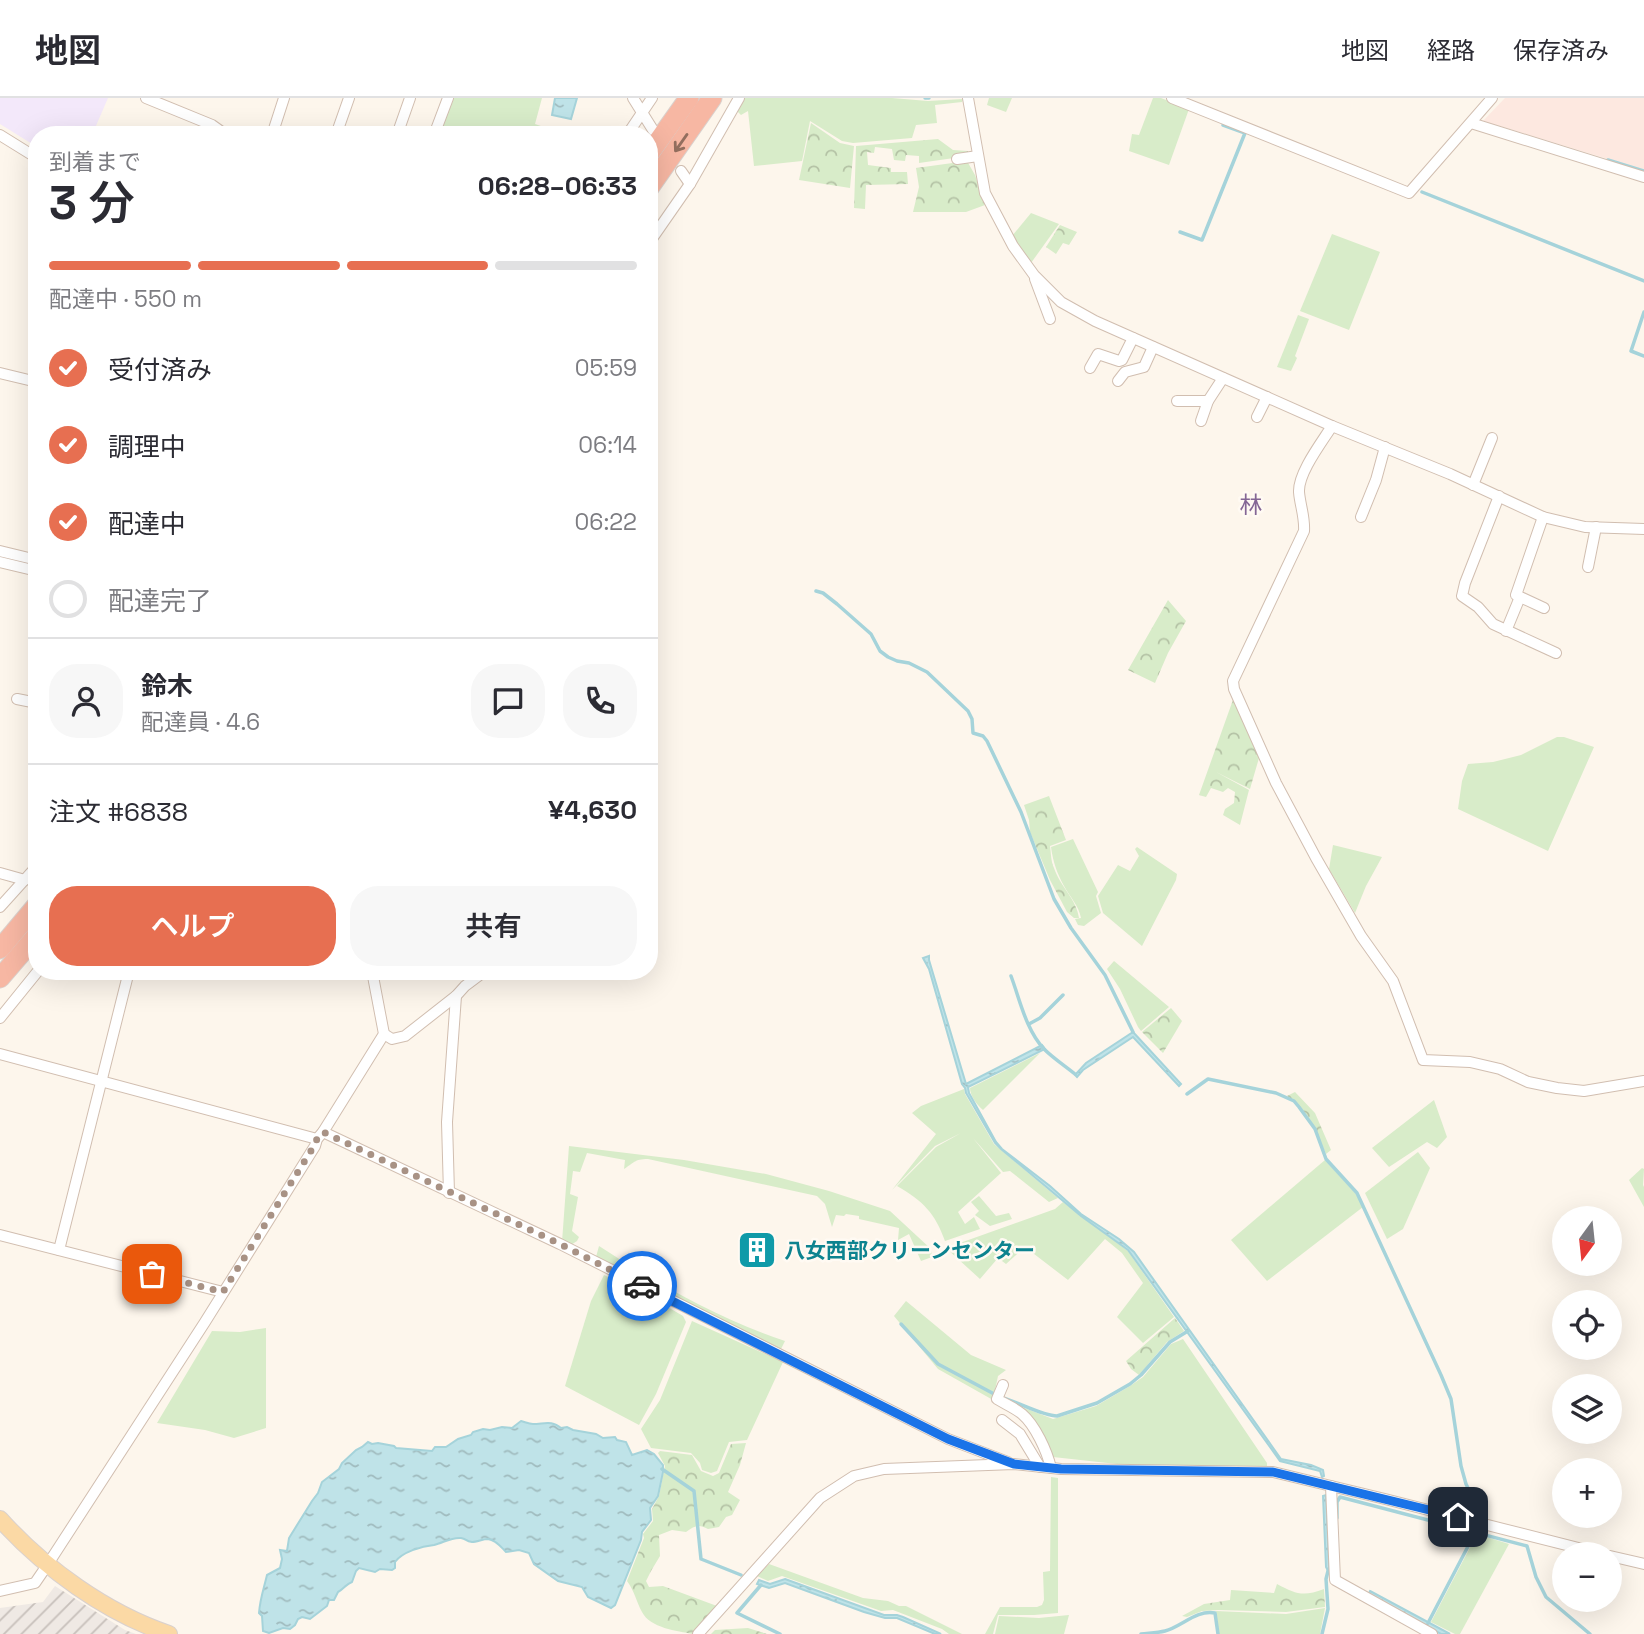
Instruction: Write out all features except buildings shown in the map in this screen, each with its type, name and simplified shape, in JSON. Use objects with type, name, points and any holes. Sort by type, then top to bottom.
[{"type":"highway","points":[[658,141],[689,98]]},
{"type":"highway","points":[[658,175],[712,98]]},
{"type":"highway","points":[[0,949],[28,916]]},
{"type":"highway","points":[[0,978],[28,945]]},
{"type":"main road","points":[[0,1519],[20,1541],[89,1595],[150,1628],[169,1634]]},
{"type":"street","points":[[146,98],[213,126]]},
{"type":"street","points":[[275,126],[285,98]]},
{"type":"street","points":[[339,126],[349,98]]},
{"type":"street","points":[[400,126],[410,98]]},
{"type":"street","points":[[437,126],[447,98]]},
{"type":"street","points":[[634,98],[651,126]]},
{"type":"street","points":[[634,126],[652,98]]},
{"type":"street","points":[[658,230],[690,184],[739,98]]},
{"type":"street","points":[[968,98],[985,193],[1013,246],[1034,275],[1062,302],[1095,321],[1153,347],[1543,517],[1585,527],[1644,529]]},
{"type":"street","points":[[1172,98],[1409,192],[1492,98]]},
{"type":"street","points":[[1471,123],[1644,177]]},
{"type":"street","points":[[0,135],[28,152]]},
{"type":"street","points":[[957,159],[978,156]]},
{"type":"street","points":[[681,171],[690,184]]},
{"type":"street","points":[[1034,275],[1051,319]]},
{"type":"street","points":[[1090,368],[1098,354],[1122,360],[1133,338]]},
{"type":"street","points":[[1118,381],[1125,372],[1144,367],[1153,347]]},
{"type":"street","points":[[0,373],[28,380]]},
{"type":"street","points":[[1201,421],[1208,401],[1223,378]]},
{"type":"street","points":[[1257,417],[1267,397]]},
{"type":"street","points":[[1177,401],[1208,401]]},
{"type":"street","points":[[1332,426],[1303,473],[1299,488],[1304,531],[1233,681],[1234,690],[1276,783],[1361,936],[1393,981],[1423,1060],[1470,1062],[1500,1069],[1528,1082],[1584,1091],[1644,1081]]},
{"type":"street","points":[[1473,485],[1492,438]]},
{"type":"street","points":[[1362,517],[1385,447]]},
{"type":"street","points":[[1499,496],[1462,596],[1478,607],[1493,624],[1556,653]]},
{"type":"street","points":[[1543,517],[1516,595],[1544,608]]},
{"type":"street","points":[[1588,567],[1596,527]]},
{"type":"street","points":[[0,551],[28,559]]},
{"type":"street","points":[[0,562],[28,569]]},
{"type":"street","points":[[1506,631],[1520,597]]},
{"type":"street","points":[[18,699],[28,701]]},
{"type":"street","points":[[0,873],[25,880]]},
{"type":"street","points":[[0,907],[28,876]]},
{"type":"street","points":[[0,1018],[31,980]]},
{"type":"street","points":[[58,1250],[127,980]]},
{"type":"street","points":[[0,1591],[35,1583],[209,1324],[223,1292],[384,1034],[374,980]]},
{"type":"street","points":[[384,1034],[392,1039],[405,1036],[473,980]]},
{"type":"street","points":[[449,1193],[447,1122],[456,996]]},
{"type":"street","points":[[0,1054],[320,1135],[560,1244],[948,1439],[1014,1464]]},
{"type":"street","points":[[0,1235],[223,1292]]},
{"type":"street","points":[[1003,1385],[998,1399],[1021,1413],[1029,1423],[1048,1454],[1045,1467]]},
{"type":"street","points":[[1002,1420],[1020,1434],[1045,1467]]},
{"type":"street","points":[[698,1634],[820,1498],[854,1476],[884,1469],[1014,1464],[1273,1472],[1552,1544]]},
{"type":"street","points":[[1331,1486],[1335,1580],[1432,1634]]},
{"type":"street","points":[[1622,1559],[1644,1564]]},
{"type":"shaded area","points":[[0,98],[108,98],[96,126],[28,126],[28,141],[0,124]]},
{"type":"shaded area","points":[[1505,98],[1644,98],[1644,170],[1483,121]]},
{"type":"shaded area","points":[[55,1586],[125,1630],[136,1634],[0,1634],[0,1608],[43,1602]]},
{"type":"green space","points":[[452,98],[542,98],[535,124],[541,126],[442,126]]},
{"type":"green space","points":[[744,98],[892,98],[928,101],[963,99],[962,102],[935,105],[937,123],[916,125],[912,138],[853,143],[842,141],[810,121],[802,161],[754,166],[748,111],[741,115],[736,110]]},
{"type":"green space","points":[[989,98],[1012,98],[1006,112],[987,105]]},
{"type":"green space","points":[[1153,98],[1161,98],[1189,109],[1169,165],[1129,151],[1132,134],[1139,135]]},
{"type":"green space","points":[[811,123],[840,143],[854,146],[850,188],[799,180]]},
{"type":"green space","points":[[938,139],[953,150],[968,151],[968,156],[919,163],[919,156],[906,155],[905,161],[894,160],[892,149],[875,147],[874,153],[867,152],[868,165],[891,168],[891,172],[907,172],[908,184],[866,185],[865,209],[854,208],[856,146]]},
{"type":"green space","points":[[967,161],[975,175],[985,205],[966,212],[913,212],[919,187],[916,168]]},
{"type":"green space","points":[[1031,213],[1059,224],[1031,263],[1012,236]]},
{"type":"green space","points":[[1060,225],[1077,232],[1069,245],[1063,243],[1056,254],[1046,247]]},
{"type":"green space","points":[[1332,234],[1380,252],[1349,330],[1300,311]]},
{"type":"green space","points":[[1298,315],[1309,319],[1291,371],[1277,367]]},
{"type":"green space","points":[[1168,600],[1186,621],[1155,683],[1128,670]]},
{"type":"green space","points":[[1234,697],[1259,758],[1250,789],[1216,772],[1249,790],[1240,825],[1223,815],[1225,809],[1234,803],[1235,792],[1228,788],[1223,792],[1211,788],[1206,797],[1199,795]]},
{"type":"green space","points":[[1557,737],[1594,747],[1548,851],[1458,809],[1462,781],[1468,764],[1493,762],[1521,755]]},
{"type":"green space","points":[[1049,796],[1066,840],[1050,846],[1052,863],[1078,911],[1079,918],[1074,918],[1067,912],[1030,832],[1024,805]]},
{"type":"green space","points":[[1073,839],[1098,892],[1096,896],[1101,913],[1084,926],[1078,925],[1075,919],[1081,918],[1080,914],[1059,877],[1051,847]]},
{"type":"green space","points":[[1333,845],[1382,857],[1355,913],[1329,869]]},
{"type":"green space","points":[[1137,847],[1177,874],[1142,946],[1103,913],[1098,896],[1118,865],[1130,871],[1139,856],[1135,849]]},
{"type":"green space","points":[[1114,961],[1169,1007],[1141,1031],[1107,969]]},
{"type":"green space","points":[[1171,1008],[1182,1021],[1163,1053],[1142,1032]]},
{"type":"green space","points":[[1040,1053],[983,1110],[976,1103],[970,1088]]},
{"type":"green space","points":[[964,1089],[994,1144],[1058,1198],[1049,1202],[1010,1171],[1003,1172],[973,1138],[1001,1173],[958,1212],[965,1224],[974,1217],[980,1229],[945,1241],[927,1209],[897,1186],[936,1147],[961,1133],[935,1146],[892,1190],[936,1134],[912,1113],[921,1106]]},
{"type":"green space","points":[[1295,1092],[1315,1113],[1331,1150],[1326,1154],[1306,1114],[1287,1096]]},
{"type":"green space","points":[[1434,1100],[1447,1137],[1437,1148],[1427,1142],[1389,1167],[1372,1148]]},
{"type":"green space","points":[[569,1146],[684,1160],[766,1174],[829,1191],[890,1211],[931,1249],[932,1257],[921,1261],[909,1234],[898,1240],[899,1228],[859,1219],[859,1216],[836,1215],[832,1227],[825,1204],[817,1196],[648,1159],[637,1161],[624,1169],[625,1160],[587,1153],[580,1172],[573,1171],[570,1194],[578,1197],[572,1231],[579,1237],[571,1245],[562,1242]]},
{"type":"green space","points":[[1418,1152],[1430,1168],[1403,1229],[1387,1239],[1365,1193]]},
{"type":"green space","points":[[1325,1160],[1356,1194],[1363,1207],[1267,1281],[1231,1240]]},
{"type":"green space","points":[[1644,1169],[1644,1207],[1629,1180]]},
{"type":"green space","points":[[979,1196],[996,1216],[1009,1213],[1012,1219],[990,1226],[975,1215],[979,1211],[971,1202]]},
{"type":"green space","points":[[1063,1202],[1128,1251],[1174,1317],[1143,1343],[1117,1317],[1143,1283],[1122,1253],[1105,1239],[1068,1280],[1025,1247],[1006,1264],[998,1258],[980,1279],[946,1248],[1055,1209]]},
{"type":"green space","points":[[599,1246],[689,1300],[785,1341],[781,1349],[596,1257]]},
{"type":"green space","points":[[604,1275],[649,1296],[683,1316],[686,1322],[656,1394],[639,1425],[565,1386],[591,1301]]},
{"type":"green space","points":[[906,1301],[971,1355],[1006,1370],[998,1376],[993,1400],[938,1369],[894,1316]]},
{"type":"green space","points":[[1175,1318],[1184,1331],[1167,1342],[1139,1375],[1126,1361]]},
{"type":"green space","points":[[692,1321],[783,1362],[747,1440],[729,1442],[717,1471],[711,1473],[702,1470],[700,1463],[691,1453],[651,1448],[641,1429],[660,1400]]},
{"type":"green space","points":[[266,1328],[266,1428],[234,1438],[205,1430],[157,1423],[212,1331],[240,1332]]},
{"type":"green space","points":[[1183,1339],[1267,1466],[1135,1466],[1053,1457],[1006,1401],[1053,1419],[1096,1406],[1143,1377],[1171,1344]]},
{"type":"green space","points":[[746,1443],[728,1492],[740,1500],[732,1515],[726,1517],[719,1527],[708,1529],[697,1526],[686,1532],[672,1530],[659,1535],[660,1556],[646,1581],[649,1587],[663,1586],[717,1606],[693,1634],[651,1622],[642,1612],[627,1581],[644,1538],[643,1534],[653,1521],[652,1509],[659,1496],[665,1466],[658,1453],[660,1451],[692,1455],[701,1471],[713,1476],[719,1473],[731,1444]]},
{"type":"green space","points":[[1051,1477],[1058,1478],[1058,1613],[998,1615],[993,1634],[985,1634],[1000,1607],[1042,1605],[1043,1572],[1050,1571]]},
{"type":"green space","points":[[1476,1536],[1509,1544],[1460,1634],[1455,1634],[1431,1622]]},
{"type":"green space","points":[[769,1564],[863,1598],[906,1606],[962,1634],[949,1634],[893,1610],[881,1611],[782,1576],[768,1581],[757,1576]]},
{"type":"green space","points":[[1277,1584],[1300,1593],[1324,1589],[1325,1607],[1286,1612],[1202,1611],[1187,1617],[1182,1616],[1204,1604],[1230,1600],[1231,1590],[1274,1593]]},
{"type":"green space","points":[[1325,1608],[1320,1634],[1219,1634],[1216,1611],[1286,1614]]},
{"type":"green space","points":[[1069,1615],[1064,1634],[995,1634],[999,1616],[1039,1618]]},
{"type":"green space","points":[[748,1628],[767,1634],[711,1634],[715,1630]]},
{"type":"water","points":[[555,98],[577,98],[571,119],[552,115]]},
{"type":"water","points":[[929,956],[966,1084],[1042,1045],[1045,1049],[968,1087],[996,1142],[1081,1214],[1134,1252],[1281,1459],[1311,1465],[1323,1470],[1324,1476],[1322,1477],[1320,1471],[1280,1461],[1128,1250],[1081,1216],[1001,1149],[995,1143],[962,1084],[929,969],[923,958]]},
{"type":"water","points":[[1133,1032],[1181,1084],[1179,1086],[1133,1037],[1083,1070],[1077,1077],[1075,1075],[1086,1063]]},
{"type":"water","points":[[521,1421],[532,1424],[551,1423],[603,1438],[615,1437],[626,1442],[632,1455],[647,1450],[663,1465],[658,1496],[650,1508],[651,1520],[642,1532],[615,1605],[611,1608],[588,1597],[582,1587],[558,1581],[534,1564],[529,1553],[519,1550],[506,1552],[496,1542],[488,1539],[472,1542],[457,1538],[407,1552],[398,1558],[392,1570],[380,1569],[375,1572],[359,1568],[352,1582],[310,1619],[298,1619],[290,1629],[283,1628],[269,1633],[263,1631],[262,1616],[259,1613],[267,1575],[280,1568],[280,1550],[287,1551],[289,1538],[318,1493],[322,1482],[339,1469],[356,1450],[368,1442],[432,1451],[435,1447],[446,1447],[473,1432],[512,1428]]},
{"type":"water","points":[[1326,1495],[1329,1567],[1328,1571],[1323,1496]]},
{"type":"water","points":[[785,1579],[884,1615],[903,1617],[941,1634],[897,1618],[885,1618],[864,1612],[785,1583],[769,1588],[757,1584],[759,1580],[770,1584]]},
{"type":"water","points":[[1370,1591],[1450,1634],[1441,1634],[1368,1595]]},
{"type":"waterway","points":[[1180,232],[1202,240],[1245,133],[1223,125]]},
{"type":"waterway","points":[[1608,160],[1644,171]]},
{"type":"waterway","points":[[1422,192],[1644,281]]},
{"type":"waterway","points":[[1644,312],[1631,351],[1644,356]]},
{"type":"waterway","points":[[816,591],[823,593],[871,634],[880,651],[888,657],[927,672],[968,711],[972,719],[973,733],[983,736],[987,741],[1021,812],[1054,899],[1105,975],[1133,1032]]},
{"type":"waterway","points":[[1011,976],[1024,1014],[1038,1041],[1075,1074]]},
{"type":"waterway","points":[[1029,1024],[1040,1018],[1063,995]]},
{"type":"waterway","points":[[1187,1094],[1208,1079],[1276,1093],[1294,1101],[1315,1129],[1326,1159],[1357,1193],[1441,1375],[1451,1399],[1466,1484],[1482,1516]]},
{"type":"waterway","points":[[901,1324],[938,1364],[996,1395]]},
{"type":"waterway","points":[[1003,1398],[1057,1416],[1097,1403],[1130,1384],[1170,1342],[1188,1331]]},
{"type":"waterway","points":[[662,1469],[694,1491],[701,1559],[741,1575]]},
{"type":"waterway","points":[[1337,1518],[1337,1502],[1340,1497],[1527,1546],[1536,1577],[1546,1597],[1590,1634]]},
{"type":"waterway","points":[[1428,1623],[1475,1533]]},
{"type":"waterway","points":[[1322,1634],[1328,1609],[1328,1571]]},
{"type":"waterway","points":[[761,1585],[737,1613],[780,1634]]},
{"type":"waterway","points":[[1141,1634],[1165,1631],[1208,1612],[1215,1613],[1218,1634]]},
{"type":"way so far","points":[[152,1274],[223,1292],[323,1132],[560,1244],[642,1286]]},
{"type":"place","name":"八女西部クリーンセンター","points":[[757,1250]]},
{"type":"district","name":"林","points":[[1251,505]]},
{"type":"route","points":[[642,1286],[948,1439],[1014,1464],[1061,1469],[1273,1472],[1458,1517]]}]
